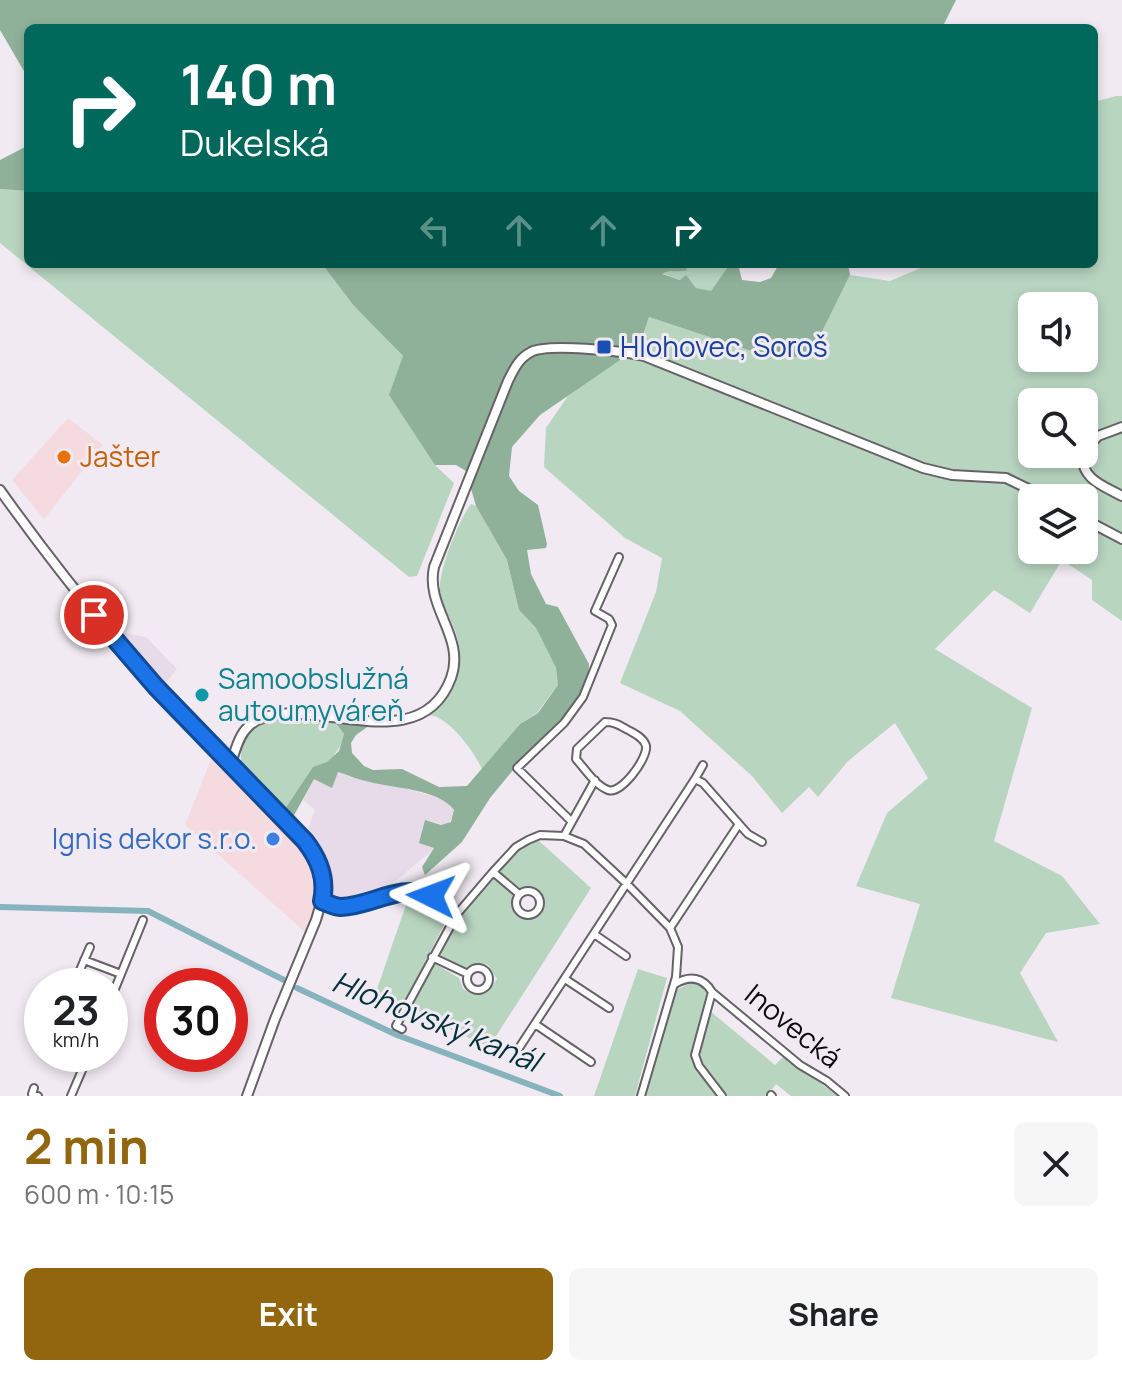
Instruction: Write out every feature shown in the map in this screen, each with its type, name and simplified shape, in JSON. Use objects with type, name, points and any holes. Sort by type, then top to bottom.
[{"type":"main road","points":[[230,765],[243,733],[261,718],[284,714],[399,721],[427,709],[443,695],[456,657],[451,635],[434,597],[434,567],[513,371],[520,360],[537,349],[608,351],[644,356],[923,468],[952,475],[1006,478],[1018,484]]},
{"type":"main road","points":[[1098,436],[1122,427]]},
{"type":"main road","points":[[1084,468],[1088,476],[1122,496]]},
{"type":"main road","points":[[0,490],[116,641],[312,850],[323,876],[322,901],[247,1096]]},
{"type":"main road","points":[[1098,526],[1122,539]]},
{"type":"street","points":[[571,821],[517,768],[571,714],[589,685],[612,625],[609,619],[595,611],[619,557]]},
{"type":"street","points":[[605,722],[615,722],[642,738],[646,747],[644,756],[623,786],[615,791],[606,790],[595,780],[576,759],[577,749],[605,722]]},
{"type":"street","points":[[519,1048],[703,765]]},
{"type":"street","points":[[695,779],[703,783],[748,834],[762,842]]},
{"type":"street","points":[[564,836],[595,780]]},
{"type":"street","points":[[670,928],[739,824]]},
{"type":"street","points":[[402,1029],[396,1026],[457,914],[516,847],[540,835],[564,836],[584,844],[627,884],[670,928],[678,947],[678,967],[641,1096]]},
{"type":"street","points":[[493,872],[519,894]]},
{"type":"street","points":[[322,901],[340,907],[399,892],[413,892],[431,896],[457,914]]},
{"type":"street","points":[[123,968],[143,920]]},
{"type":"street","points":[[594,934],[626,956]]},
{"type":"street","points":[[81,968],[90,947]]},
{"type":"street","points":[[432,957],[468,974]]},
{"type":"street","points":[[84,960],[105,968]]},
{"type":"street","points":[[672,987],[690,978],[678,967]]},
{"type":"street","name":"Inovecká","points":[[690,978],[699,978],[707,983],[712,992],[800,1065],[845,1096]]},
{"type":"street","points":[[565,979],[609,1008]]},
{"type":"street","points":[[712,992],[695,1055],[699,1066],[722,1096]]},
{"type":"street","points":[[535,1024],[591,1062]]},
{"type":"street","points":[[71,1096],[81,1072]]},
{"type":"shaded area","points":[[68,418],[103,445],[44,519],[12,480]]},
{"type":"shaded area","points":[[116,635],[146,637],[177,669],[164,685],[152,680]]},
{"type":"shaded area","points":[[214,752],[311,852],[320,882],[320,903],[306,933],[185,825]]},
{"type":"shaded area","points":[[337,772],[370,783],[387,783],[446,800],[455,813],[447,825],[425,820],[435,848],[392,884],[339,899],[330,897],[333,886],[330,867],[317,842],[306,834],[315,810],[303,800],[314,778]]},
{"type":"green space","points":[[0,0],[956,0],[944,24],[24,24],[24,71],[0,30]]},
{"type":"green space","points":[[1122,96],[1122,621],[1092,600],[1092,580],[1068,564],[1098,564],[1098,484],[1018,484],[1018,564],[1060,564],[1030,613],[994,590],[935,649],[1032,708],[994,841],[1062,876],[1100,924],[1046,933],[1020,973],[1058,1042],[891,998],[920,904],[856,886],[887,813],[928,778],[895,723],[848,761],[818,797],[809,787],[782,813],[753,777],[680,711],[620,683],[656,592],[662,558],[625,538],[544,467],[546,428],[570,393],[639,347],[649,317],[772,358],[810,356],[850,275],[890,281],[921,268],[1098,268],[1098,101]]},
{"type":"green space","points":[[24,148],[24,191],[0,189],[0,160]]},
{"type":"green space","points":[[0,189],[24,191],[24,263],[0,243]]},
{"type":"green space","points":[[31,268],[325,268],[354,306],[403,356],[435,465],[454,483],[417,576],[409,577]]},
{"type":"green space","points":[[325,268],[687,268],[662,274],[680,280],[686,275],[696,288],[711,291],[727,268],[739,268],[742,280],[760,282],[771,278],[777,268],[849,268],[850,275],[810,356],[772,358],[649,317],[639,347],[540,415],[512,447],[509,476],[519,491],[538,505],[547,544],[546,548],[527,550],[531,574],[546,604],[558,607],[589,664],[588,683],[565,720],[519,763],[490,798],[462,842],[425,875],[422,867],[434,848],[419,843],[425,820],[441,825],[451,822],[454,810],[427,793],[365,781],[338,772],[332,788],[314,779],[292,819],[285,813],[313,767],[327,762],[339,751],[344,734],[336,724],[370,725],[351,743],[352,753],[364,766],[373,770],[402,769],[439,787],[467,786],[520,724],[538,713],[558,685],[556,668],[536,628],[519,610],[507,560],[476,506],[466,471],[456,465],[435,465],[389,395],[403,356],[354,306]]},
{"type":"green space","points":[[727,268],[711,292],[696,288],[686,276],[680,280],[661,273]]},
{"type":"green space","points":[[471,504],[476,506],[507,560],[519,610],[536,628],[556,668],[558,685],[537,713],[520,724],[482,769],[467,744],[452,728],[429,715],[447,697],[457,675],[460,651],[442,600],[440,582],[450,546]]},
{"type":"green space","points":[[277,718],[339,723],[336,725],[344,734],[334,755],[298,793],[285,813],[247,776],[241,757],[242,748],[252,732],[259,725]]},
{"type":"green space","points":[[537,839],[591,888],[489,1047],[375,995],[409,896],[430,900],[449,915],[408,996],[416,998],[434,963],[459,978],[463,989],[478,993],[490,988],[497,979],[488,965],[479,963],[466,968],[438,955],[460,917],[493,878],[513,895],[513,909],[522,918],[533,917],[541,911],[545,905],[539,892],[529,887],[519,889],[499,871],[518,850]]},
{"type":"green space","points":[[638,969],[667,978],[635,1096],[594,1096]]},
{"type":"green space","points":[[690,983],[708,989],[691,1055],[695,1067],[716,1096],[646,1096],[674,991]]},
{"type":"green space","points":[[710,1011],[775,1065],[785,1055],[837,1096],[791,1096],[776,1084],[767,1096],[726,1096],[701,1056]]},
{"type":"waterway","name":"Hlohovský kanál","points":[[0,907],[148,911],[284,980]]},
{"type":"waterway","name":"Hlohovský kanál","points":[[297,988],[397,1035],[560,1096]]},
{"type":"place","name":"Hlohovec, Soroš","points":[[604,347]]},
{"type":"place","name":"Jašter","points":[[64,457]]},
{"type":"place","name":"Samoobslužná autoumyváreň","points":[[202,695]]},
{"type":"place","name":"Ignis dekor s.r.o.","points":[[273,839]]},
{"type":"route","points":[[94,615],[156,687],[305,841],[315,855],[323,876],[322,901],[340,907],[399,892],[420,892],[431,896]]}]
